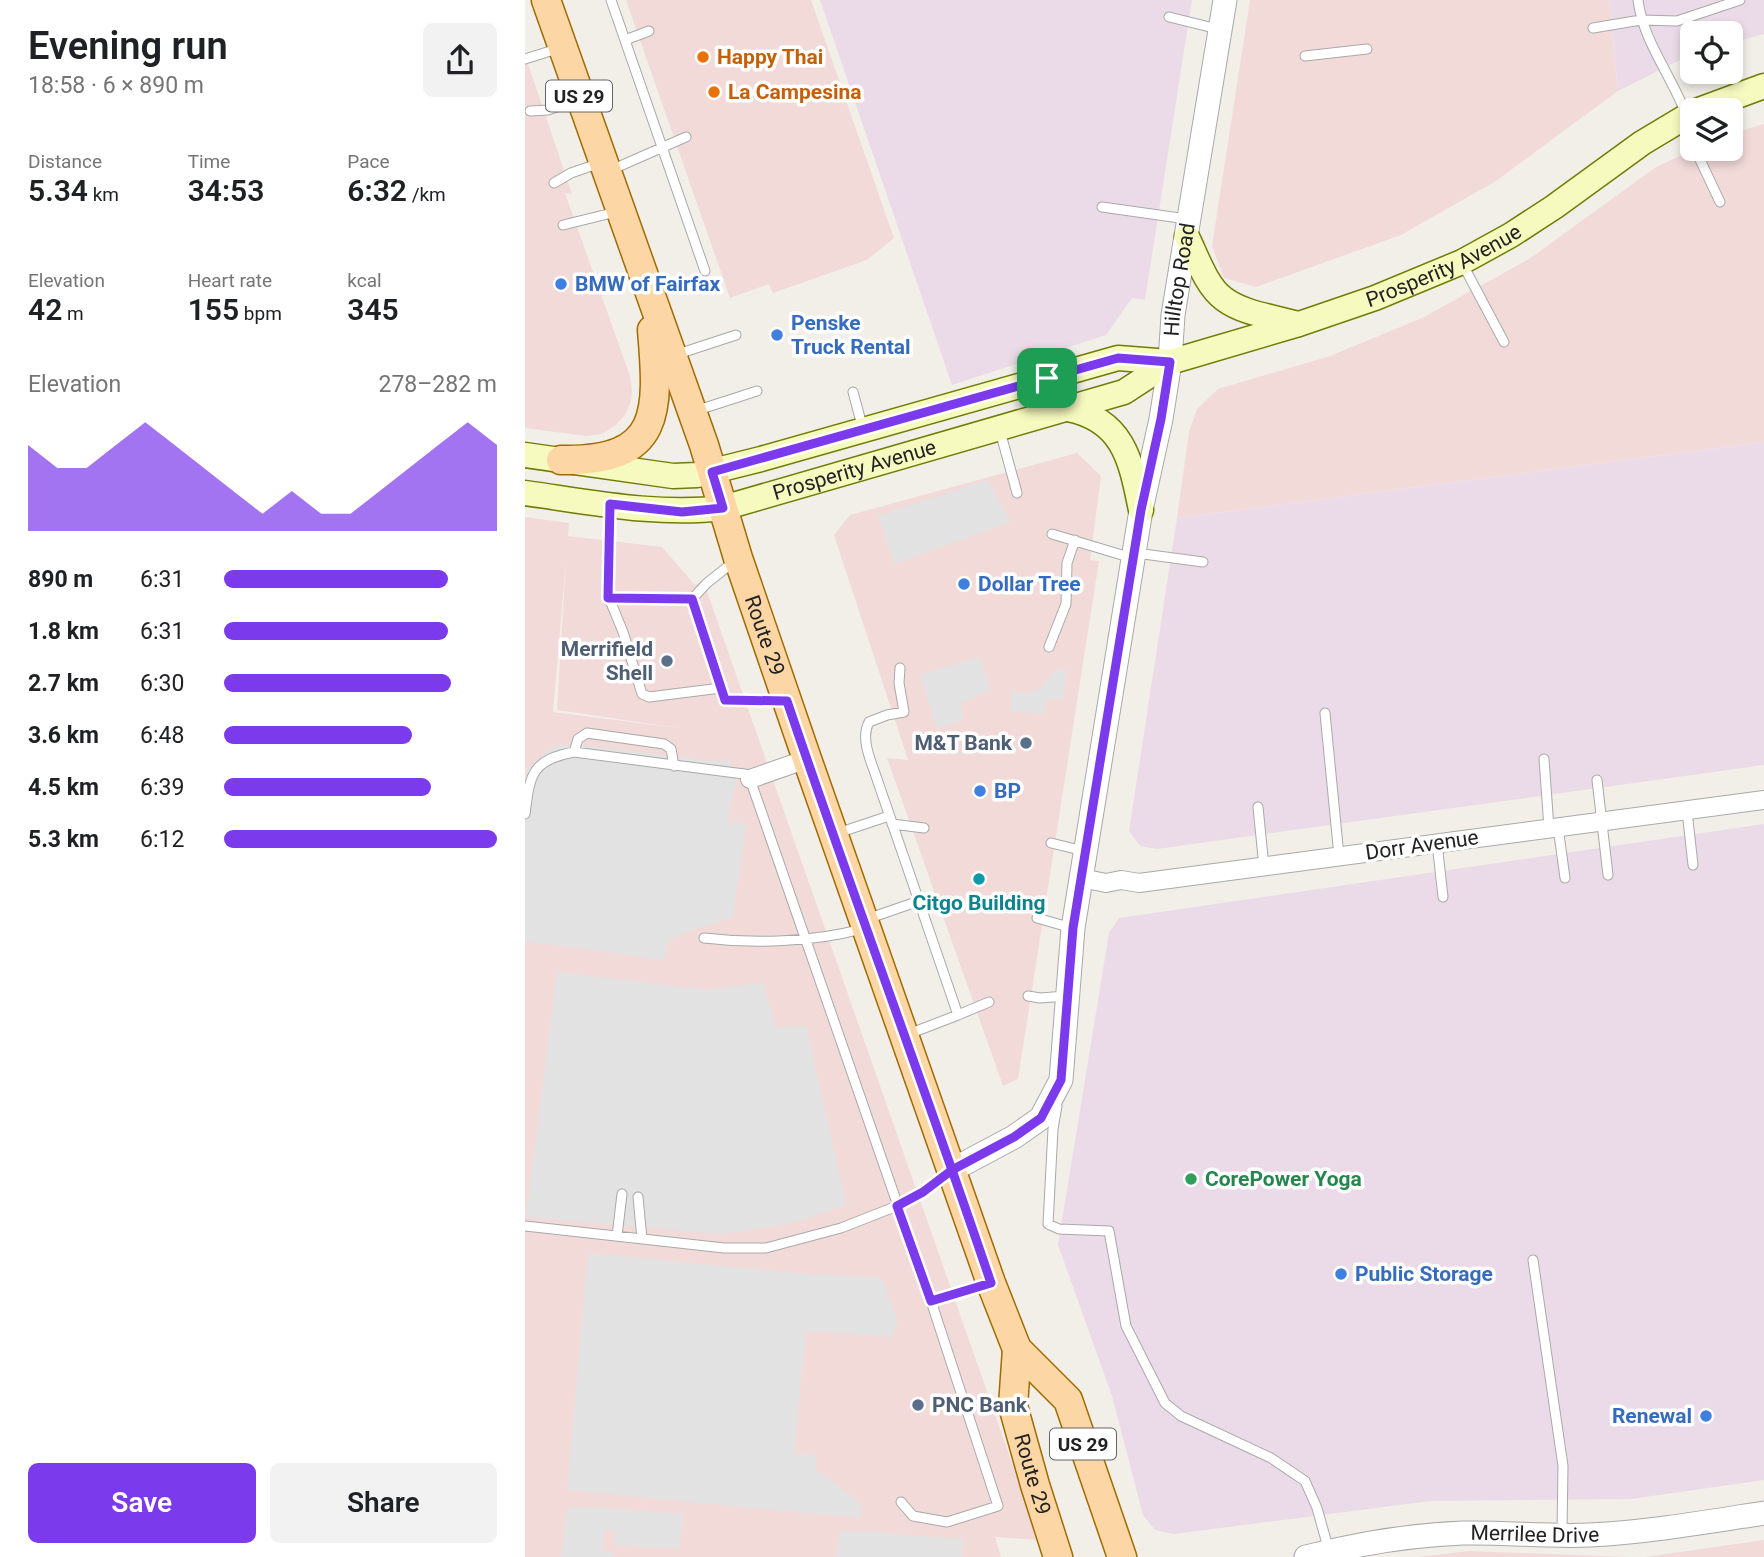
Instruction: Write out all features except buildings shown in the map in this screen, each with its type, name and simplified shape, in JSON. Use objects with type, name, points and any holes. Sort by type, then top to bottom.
[{"type":"main road","name":"Route 29","points":[[551,4],[562,47],[673,356],[738,558],[833,835],[991,1283],[1017,1349],[1068,1400],[1122,1557]]},
{"type":"main road","name":"Prosperity Avenue","points":[[1738,98],[1764,86]]},
{"type":"main road","name":"Prosperity Avenue","points":[[525,493],[682,512],[723,508],[1123,392],[1170,362],[1299,324],[1394,292],[1462,262],[1554,207],[1641,143],[1680,125]]},
{"type":"main road","points":[[1189,228],[1205,274],[1222,298],[1249,310],[1299,324]]},
{"type":"main road","points":[[561,460],[597,460],[617,453],[635,443],[647,429],[655,404],[656,386],[649,295]]},
{"type":"main road","name":"Prosperity Avenue","points":[[525,455],[673,476],[712,472],[1118,358],[1170,362]]},
{"type":"main road","points":[[1068,409],[1096,417],[1114,432],[1129,458],[1141,510]]},
{"type":"main road","name":"Route 29","points":[[1017,1349],[1013,1406],[1058,1557]]},
{"type":"street","name":"Hilltop Road","points":[[952,1170],[1014,1137],[1041,1118],[1061,1080],[1073,928],[1141,510],[1161,419],[1170,362],[1173,315],[1225,0]]},
{"type":"street","points":[[750,779],[807,759]]},
{"type":"street","name":"Dorr Avenue","points":[[1081,878],[1106,883],[1121,880],[1139,883],[1764,800]]},
{"type":"street","name":"Merrilee Drive","points":[[1305,1557],[1408,1537],[1463,1533],[1562,1535],[1640,1531],[1764,1513]]},
{"type":"lane","points":[[611,0],[705,271]]},
{"type":"lane","points":[[1638,0],[1641,20],[1682,98]]},
{"type":"lane","points":[[1593,28],[1641,20],[1677,21],[1740,0]]},
{"type":"lane","points":[[1169,17],[1220,30]]},
{"type":"lane","points":[[625,40],[649,31]]},
{"type":"lane","points":[[525,59],[562,47]]},
{"type":"lane","points":[[1305,56],[1367,49]]},
{"type":"lane","points":[[530,111],[548,110],[580,99]]},
{"type":"lane","points":[[554,183],[571,173],[604,167],[686,137]]},
{"type":"lane","points":[[1701,161],[1720,202]]},
{"type":"lane","points":[[1102,207],[1189,228]]},
{"type":"lane","points":[[563,225],[619,211]]},
{"type":"lane","points":[[1462,262],[1504,342]]},
{"type":"lane","points":[[673,356],[736,335]]},
{"type":"lane","points":[[692,412],[757,391]]},
{"type":"lane","points":[[853,392],[863,430]]},
{"type":"lane","points":[[999,429],[1017,494]]},
{"type":"lane","points":[[610,504],[608,598],[623,632],[642,694],[649,697],[721,688]]},
{"type":"lane","points":[[1052,534],[1134,556],[1203,562]]},
{"type":"lane","points":[[1049,647],[1066,604],[1066,563],[1075,540]]},
{"type":"lane","points":[[608,598],[692,599],[738,558]]},
{"type":"lane","points":[[692,599],[725,700],[787,701]]},
{"type":"lane","points":[[900,668],[898,683],[904,712],[869,722],[864,730],[877,779],[958,1015]]},
{"type":"lane","points":[[1325,713],[1339,856]]},
{"type":"lane","points":[[574,752],[582,735],[587,733],[664,744],[671,749],[674,766]]},
{"type":"lane","points":[[525,814],[530,777],[541,763],[554,756],[574,752],[736,772],[750,779],[931,1301],[998,1506],[947,1522],[913,1516],[901,1502]]},
{"type":"lane","points":[[1544,760],[1565,878]]},
{"type":"lane","points":[[1597,780],[1608,875]]},
{"type":"lane","points":[[1258,807],[1264,867]]},
{"type":"lane","points":[[1687,811],[1693,865]]},
{"type":"lane","points":[[833,835],[891,820],[924,828]]},
{"type":"lane","points":[[1051,843],[1086,851]]},
{"type":"lane","points":[[1437,843],[1443,897]]},
{"type":"lane","points":[[704,938],[756,942],[832,937],[919,901],[946,907]]},
{"type":"lane","points":[[1037,918],[1073,928]]},
{"type":"lane","points":[[1028,996],[1067,996]]},
{"type":"lane","points":[[905,1035],[989,1002]]},
{"type":"lane","points":[[1061,1080],[1053,1129],[1048,1224],[1059,1229],[1109,1231],[1126,1326],[1165,1403],[1181,1416],[1271,1458],[1305,1481],[1317,1508],[1329,1551]]},
{"type":"lane","points":[[525,1226],[724,1248],[766,1248],[841,1228],[897,1206],[923,1192],[952,1170]]},
{"type":"lane","points":[[617,1236],[622,1194]]},
{"type":"lane","points":[[639,1196],[642,1239]]},
{"type":"lane","points":[[1534,1260],[1563,1466],[1562,1535]]},
{"type":"lane","points":[[931,1301],[991,1283]]},
{"type":"shaded area","points":[[626,0],[811,0],[894,238],[867,260],[773,293],[769,284],[730,298]]},
{"type":"shaded area","points":[[820,0],[1192,0],[1145,300],[1132,298],[1106,335],[952,385]]},
{"type":"shaded area","points":[[1250,0],[1609,0],[1618,91],[1496,181],[1401,235],[1256,287],[1224,278],[1212,246]]},
{"type":"shaded area","points":[[1609,0],[1764,0],[1764,34],[1743,40],[1743,21],[1680,21],[1680,60],[1618,91]]},
{"type":"shaded area","name":"BMW of Fairfax","points":[[525,55],[572,194],[565,193],[630,376],[631,401],[625,415],[602,434],[586,436],[525,428]]},
{"type":"shaded area","points":[[1764,124],[1764,442],[1177,518],[1189,432],[1197,409],[1218,389],[1330,356],[1422,318],[1529,259],[1656,167],[1680,156],[1680,161],[1743,161],[1743,130]]},
{"type":"shaded area","points":[[1764,442],[1764,765],[1157,849],[1140,846],[1129,831],[1177,518]]},
{"type":"shaded area","points":[[1077,453],[1101,476],[1090,560],[1099,561],[1018,1079],[1003,1086],[887,758],[908,760],[834,535],[850,515]]},
{"type":"shaded area","points":[[987,480],[1011,522],[894,564],[878,516]]},
{"type":"shaded area","points":[[525,517],[569,523],[568,536],[662,547],[695,585],[703,580],[1039,1540],[995,1537],[1001,1557],[525,1557]],"holes":[[[566,560],[557,710],[685,729],[553,712]]]},
{"type":"shaded area","points":[[980,657],[990,690],[960,703],[963,720],[937,728],[920,675]]},
{"type":"shaded area","points":[[1055,670],[1067,670],[1063,699],[1048,700],[1045,703],[1045,714],[1010,711],[1012,691],[1026,693],[1040,689]]},
{"type":"shaded area","points":[[574,744],[711,761],[730,760],[738,785],[734,789],[728,818],[730,824],[743,822],[746,826],[733,917],[668,941],[664,960],[525,941],[525,791],[529,766],[554,746]]},
{"type":"shaded area","points":[[1764,824],[1764,1480],[1631,1499],[1430,1501],[1174,1534],[1155,1530],[1143,1515],[1112,1396],[1058,1245],[1109,933],[1119,918]]},
{"type":"shaded area","points":[[557,972],[705,990],[764,983],[775,1028],[806,1026],[846,1205],[790,1224],[721,1234],[526,1217]]},
{"type":"shaded area","points":[[588,1253],[807,1274],[881,1278],[898,1322],[892,1337],[806,1331],[794,1454],[816,1454],[815,1469],[862,1504],[859,1518],[567,1490]]},
{"type":"shaded area","points":[[568,1506],[683,1514],[679,1549],[614,1545],[615,1530],[604,1530],[602,1551],[614,1553],[613,1557],[561,1557]]},
{"type":"shaded area","points":[[840,1530],[963,1539],[962,1557],[837,1557]]},
{"type":"shaded area","points":[[1764,1540],[1764,1557],[1645,1557]]},
{"type":"shaded area","points":[[1469,1551],[1629,1557],[1417,1557]]},
{"type":"place","name":"Happy Thai","points":[[703,57]]},
{"type":"place","name":"La Campesina","points":[[714,92]]},
{"type":"place","name":"BMW of Fairfax","points":[[561,284]]},
{"type":"place","name":"Penske Truck Rental","points":[[777,335]]},
{"type":"place","name":"Dollar Tree","points":[[964,584]]},
{"type":"place","name":"Merrifield Shell","points":[[667,661]]},
{"type":"place","name":"M&T Bank","points":[[1026,743]]},
{"type":"place","name":"BP","points":[[980,791]]},
{"type":"place","name":"Citgo Building","points":[[979,879]]},
{"type":"place","name":"CorePower Yoga","points":[[1191,1179]]},
{"type":"place","name":"Public Storage","points":[[1341,1274]]},
{"type":"place","name":"PNC Bank","points":[[918,1405]]},
{"type":"place","name":"Renewal","points":[[1706,1416]]},
{"type":"route","points":[[1047,378],[712,472],[723,508],[682,512],[610,504],[608,598],[692,599],[725,700],[787,701],[936,1122],[952,1170],[991,1283],[931,1301],[897,1206],[923,1192],[952,1170],[1014,1137],[1041,1118],[1061,1080],[1073,928],[1141,510],[1161,419],[1170,362],[1118,358],[1047,378]]}]
